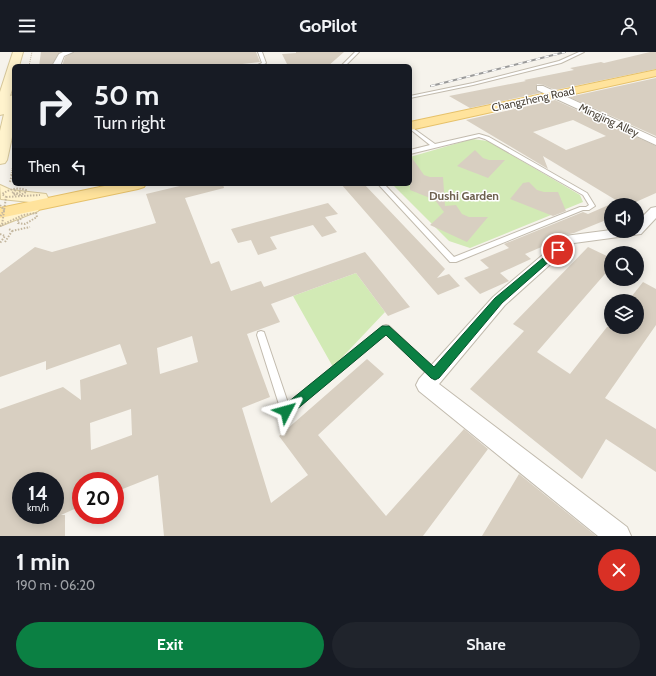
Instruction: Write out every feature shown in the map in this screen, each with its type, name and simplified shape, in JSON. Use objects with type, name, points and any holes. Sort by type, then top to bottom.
[{"type":"main road","points":[[16,64],[18,52]]},
{"type":"main road","points":[[22,64],[25,52]]},
{"type":"main road","name":"Changzheng Road","points":[[462,103],[656,64]]},
{"type":"main road","name":"Changzheng Road","points":[[412,126],[656,73]]},
{"type":"main road","points":[[0,160],[12,82]]},
{"type":"main road","points":[[92,186],[34,204],[6,216],[3,211],[7,195],[34,204],[128,186]]},
{"type":"street","points":[[56,64],[61,55],[70,52]]},
{"type":"street","name":"Mingjing Alley","points":[[540,88],[656,142]]},
{"type":"street","points":[[644,224],[656,211]]},
{"type":"street","points":[[604,235],[570,239],[499,301],[426,385],[618,536]]},
{"type":"lane","points":[[260,52],[264,63],[262,64]]},
{"type":"lane","points":[[345,64],[357,52]]},
{"type":"lane","points":[[412,97],[473,84],[560,62],[582,52]]},
{"type":"lane","points":[[412,128],[434,146]]},
{"type":"lane","points":[[383,186],[454,260],[582,208],[587,209],[592,206],[585,194],[479,135],[412,152]]},
{"type":"lane","points":[[261,334],[286,411],[386,329],[435,375]]},
{"type":"path","points":[[30,64],[32,52]]},
{"type":"path","points":[[5,242],[2,194],[6,190],[14,188],[26,190],[26,192],[21,195],[12,193],[17,189]]},
{"type":"path","points":[[0,217],[3,211],[21,191]]},
{"type":"path","points":[[3,211],[20,216],[32,213],[36,213],[37,216],[25,224],[18,223],[18,221],[34,204]]},
{"type":"path","points":[[3,211],[34,204]]},
{"type":"path","points":[[3,211],[30,227]]},
{"type":"path","points":[[0,234],[5,236],[0,243]]},
{"type":"green space","points":[[472,139],[488,141],[580,195],[583,202],[470,248],[449,241],[394,186],[412,186],[412,156]]},
{"type":"green space","points":[[356,273],[385,312],[333,367],[293,296]]},
{"type":"building","points":[[41,52],[60,52],[52,64],[39,64]]},
{"type":"building","points":[[74,52],[256,52],[260,62],[242,64],[63,64],[65,57]]},
{"type":"building","points":[[344,52],[330,64],[287,64],[282,54]]},
{"type":"building","points":[[650,52],[656,52],[656,69],[555,90],[544,85],[537,84],[536,90],[540,93],[470,108],[449,96],[526,81],[524,80],[574,70],[570,68],[601,62],[604,63]]},
{"type":"building","points":[[656,78],[656,136],[569,97]]},
{"type":"building","points":[[555,100],[656,146],[656,193],[644,198],[612,198],[543,156],[548,169],[466,120]],"holes":[[[573,120],[606,136],[566,150],[533,132]]]},
{"type":"building","points":[[475,150],[483,158],[489,160],[505,160],[488,178],[457,166]]},
{"type":"building","points":[[412,158],[424,175],[430,177],[443,177],[445,206],[456,205],[462,214],[469,217],[488,217],[467,242],[430,225],[444,212],[435,200],[410,190],[410,186],[412,186]]},
{"type":"building","points":[[529,182],[537,190],[544,192],[558,192],[566,211],[553,216],[510,199],[523,183]]},
{"type":"building","points":[[180,186],[224,186],[224,188],[185,198],[211,264],[219,261],[231,291],[261,281],[264,287],[365,252],[410,307],[388,316],[356,273],[271,304],[280,322],[247,334],[270,397],[242,408],[271,503],[308,475],[279,436],[367,359],[384,374],[318,435],[386,516],[464,429],[488,449],[423,536],[164,536],[158,475],[124,488],[124,472],[72,472],[72,510],[64,514],[64,472],[12,472],[12,524],[64,524],[65,515],[65,536],[0,536],[0,409],[63,387],[81,400],[80,380],[127,364],[120,344],[46,370],[46,361],[0,377],[0,273],[35,247],[52,252],[156,223],[146,194]],"holes":[[[192,336],[198,362],[160,374],[157,348]],[[131,409],[132,435],[91,450],[90,423]]]},
{"type":"building","points":[[343,186],[366,186],[445,269],[437,278],[449,274],[460,286],[438,295]]},
{"type":"building","points":[[328,203],[338,214],[325,217],[337,232],[322,237],[313,225],[270,237],[277,249],[258,255],[251,240],[238,243],[231,229]]},
{"type":"building","points":[[604,207],[604,221],[565,235],[558,240],[525,254],[531,259],[500,273],[509,281],[480,294],[464,278],[489,268],[480,260],[509,248],[504,244],[583,212],[588,214]]},
{"type":"building","points":[[588,247],[604,255],[604,275],[537,352],[570,374],[604,331],[604,334],[644,334],[644,294],[634,294],[640,286],[644,286],[644,283],[656,289],[656,325],[605,398],[656,429],[656,472],[606,439],[582,479],[470,389],[524,331],[513,324]]},
{"type":"building","points":[[519,474],[596,536],[482,536]]},
{"type":"railway","points":[[431,86],[565,52]]},
{"type":"district","name":"Dushi Garden","points":[[464,196]]},
{"type":"route","points":[[286,411],[386,329],[435,375],[499,301],[558,250]]}]
